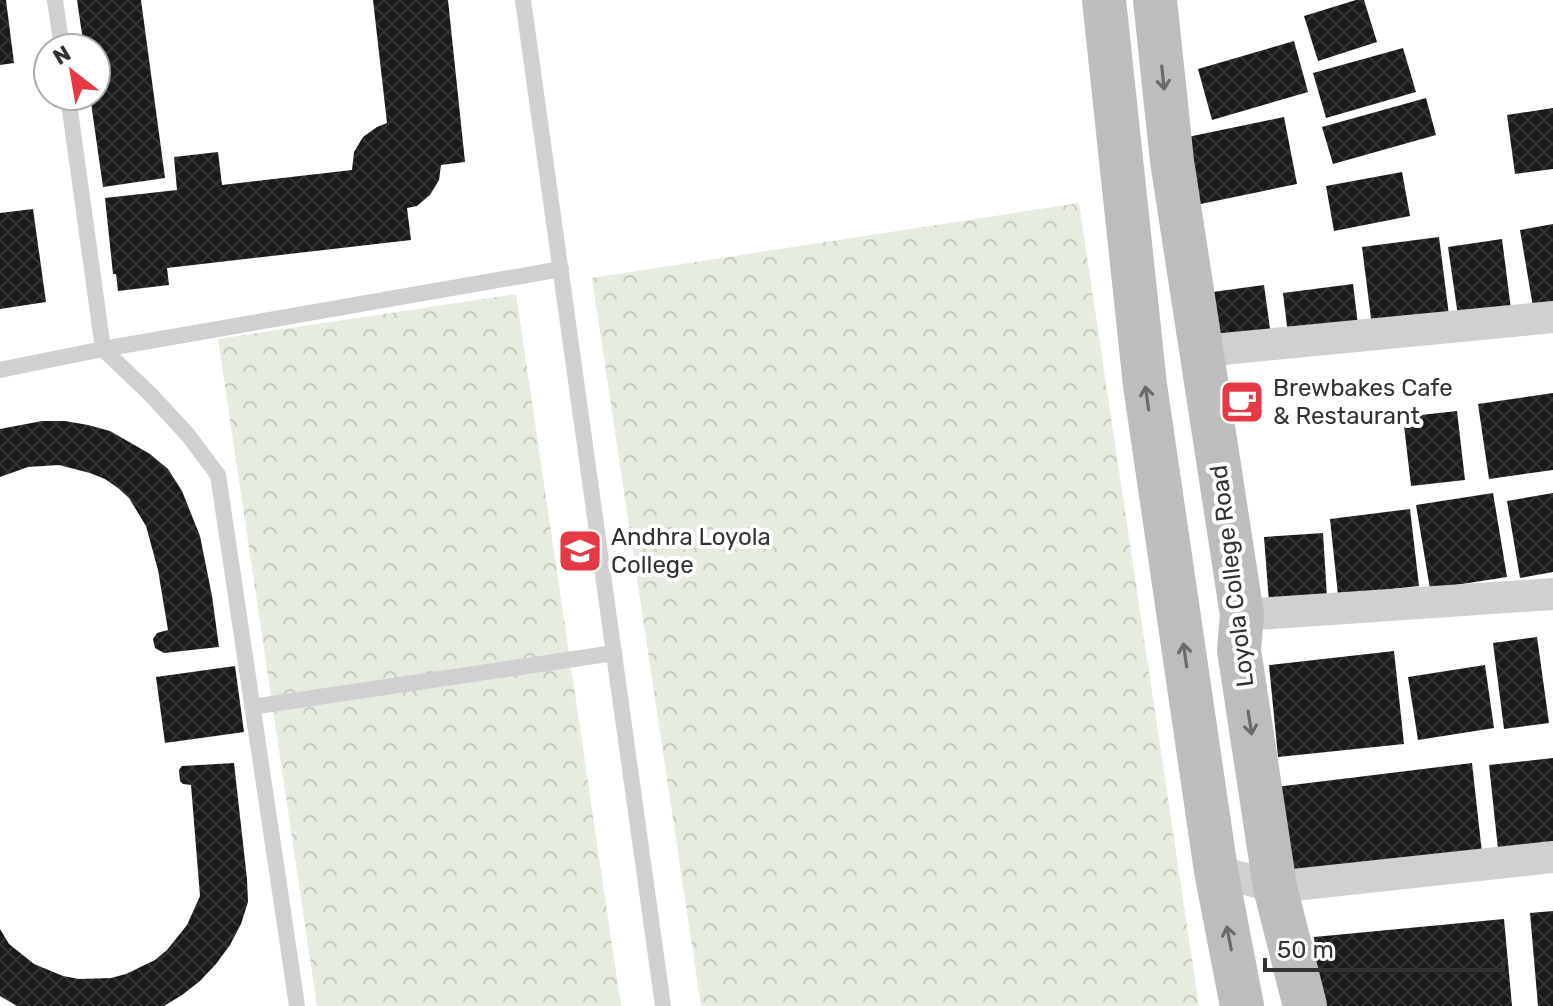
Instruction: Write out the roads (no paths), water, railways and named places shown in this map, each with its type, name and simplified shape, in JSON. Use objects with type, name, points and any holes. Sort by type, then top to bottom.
[{"type":"street","points":[[1104,0],[1145,385],[1216,871],[1242,1006]]},
{"type":"street","name":"Loyola College Road","points":[[1155,0],[1172,161],[1242,615],[1239,650],[1275,887],[1305,1006]]},
{"type":"street","points":[[1202,351],[1553,317]]},
{"type":"street","points":[[1242,615],[1553,594]]},
{"type":"street","points":[[1216,871],[1275,887],[1553,857]]},
{"type":"lane","points":[[55,0],[60,32]]},
{"type":"lane","points":[[523,0],[663,1006]]},
{"type":"lane","points":[[70,112],[103,349],[188,435],[218,475],[297,1006]]},
{"type":"lane","points":[[0,370],[103,349],[561,269]]},
{"type":"lane","points":[[252,707],[614,653]]},
{"type":"place","name":"Brewbakes Cafe & Restaurant","points":[[1242,402]]},
{"type":"place","name":"Andhra Loyola College","points":[[580,551]]}]
